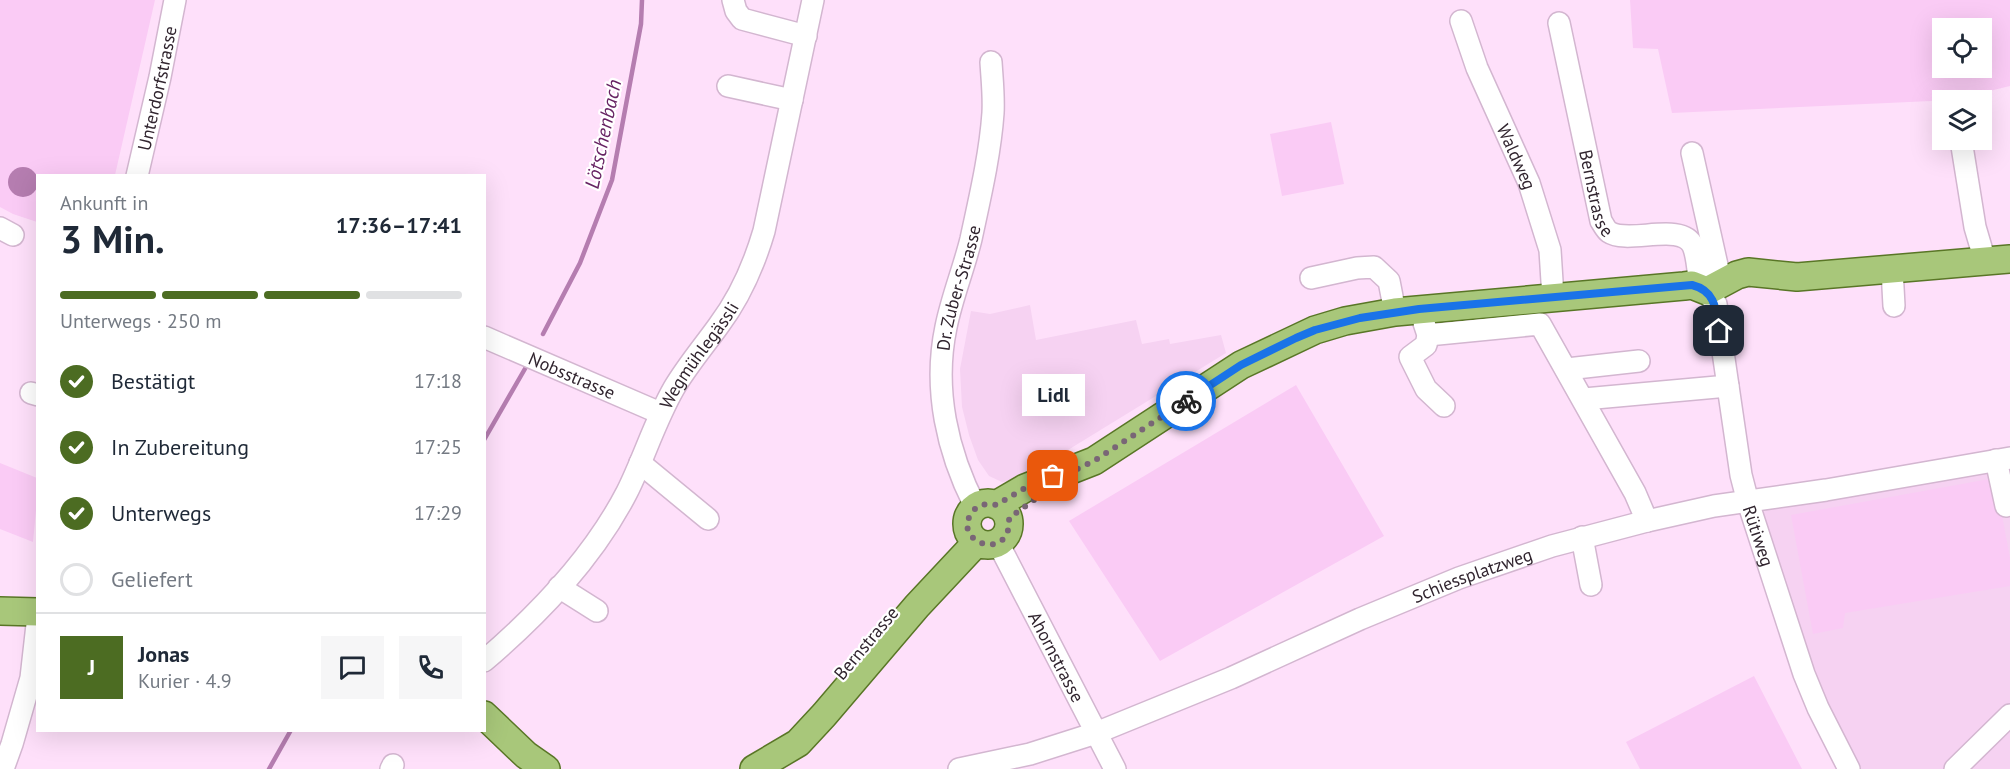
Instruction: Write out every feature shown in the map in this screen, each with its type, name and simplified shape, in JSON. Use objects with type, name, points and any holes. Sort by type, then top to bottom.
[{"type":"main road","name":"Bernstrasse","points":[[761,764],[906,597],[1025,488],[1094,461],[1241,365],[1296,338],[1345,321],[1407,310],[1684,286],[1709,287],[1748,272],[1797,277],[1997,260]]},
{"type":"main road","points":[[0,611],[36,614]]},
{"type":"main road","points":[[486,717],[526,755],[546,769]]},
{"type":"street","name":"Unterdorfstrasse","points":[[136,174],[175,0]]},
{"type":"street","points":[[733,0],[736,11],[742,19],[806,36]]},
{"type":"street","name":"Wegmühlegässli","points":[[486,660],[512,637],[559,587],[588,555],[607,528],[640,464],[660,413],[675,386],[726,315],[751,269],[764,231],[813,0]]},
{"type":"street","name":"Waldweg","points":[[1461,21],[1477,68],[1529,183],[1550,250],[1553,297]]},
{"type":"street","name":"Bernstrasse","points":[[1559,23],[1601,220],[1609,232],[1620,235],[1670,234],[1684,237],[1693,245],[1709,287]]},
{"type":"street","name":"Dr. Zuber-Strasse","points":[[987,524],[965,487],[952,450],[943,409],[941,368],[946,327],[970,242],[985,174],[993,111],[992,62]]},
{"type":"street","points":[[728,86],[792,100]]},
{"type":"street","name":"Bernstrasse","points":[[1963,150],[1975,227],[1997,260]]},
{"type":"street","points":[[1692,153],[1709,287]]},
{"type":"street","points":[[1524,205],[1536,250],[1551,264]]},
{"type":"street","points":[[1311,278],[1357,268],[1374,267],[1389,281],[1407,310],[1428,335],[1423,349],[1410,357],[1426,389],[1444,406]]},
{"type":"street","points":[[1892,269],[1894,306]]},
{"type":"street","name":"Rütiweg","points":[[1709,287],[1716,304],[1748,502],[1804,674],[1849,769]]},
{"type":"street","points":[[1428,335],[1540,324],[1584,399],[1635,493],[1647,521]]},
{"type":"street","name":"Nobsstrasse","points":[[486,338],[660,413]]},
{"type":"street","points":[[1567,369],[1640,361]]},
{"type":"street","points":[[1584,399],[1728,386]]},
{"type":"street","points":[[2003,459],[2006,506]]},
{"type":"street","name":"Schiessplatzweg","points":[[958,769],[1030,754],[1096,733],[1231,678],[1360,619],[1469,574],[1582,537],[1713,506],[2003,459]]},
{"type":"street","points":[[640,464],[708,519]]},
{"type":"street","name":"Ahornstrasse","points":[[987,524],[1115,769]]},
{"type":"street","points":[[1582,537],[1591,585]]},
{"type":"street","points":[[559,587],[597,611]]},
{"type":"street","points":[[3,769],[31,678],[36,632]]},
{"type":"street","points":[[1955,769],[2010,715]]},
{"type":"shaded area","points":[[0,0],[155,0],[115,174],[36,174],[36,222],[0,207]]},
{"type":"shaded area","points":[[1630,0],[2010,0],[2010,86],[1992,90],[1932,90],[1932,101],[1672,113],[1658,49],[1633,48]]},
{"type":"shaded area","points":[[1331,122],[1344,184],[1282,196],[1270,134]]},
{"type":"shaded area","points":[[23,167],[34,171],[36,190],[34,193],[23,197],[12,193],[8,182],[12,171]]},
{"type":"shaded area","points":[[1030,305],[1036,340],[1136,320],[1142,344],[1169,339],[1170,344],[1221,335],[1226,353],[1019,480],[1002,482],[989,476],[978,460],[962,407],[960,369],[971,311],[990,314]]},
{"type":"shaded area","points":[[1296,385],[1384,536],[1160,661],[1069,521]]},
{"type":"shaded area","points":[[0,463],[36,478],[36,510],[33,542],[0,529]]},
{"type":"shaded area","points":[[2010,464],[2010,769],[1859,769],[1819,688],[1763,512],[1771,507]]},
{"type":"shaded area","points":[[1995,478],[2010,558],[2010,586],[1845,613],[1843,628],[1813,634],[1791,515]]},
{"type":"shaded area","points":[[1754,676],[1802,769],[1640,769],[1626,742]]},
{"type":"waterway","name":"Lötschenbach","points":[[543,334],[580,263],[612,180],[641,24],[642,0]]},
{"type":"waterway","name":"Lötschenbach","points":[[486,437],[526,367]]},
{"type":"waterway","name":"Lötschenbach","points":[[269,769],[290,732]]},
{"type":"way so far","points":[[1053,476],[1025,488],[996,505],[981,505],[976,508],[969,517],[971,536],[977,542],[984,544],[998,543],[1006,535],[1009,518],[1077,469],[1094,461],[1186,401]]},
{"type":"place","name":"Lidl","points":[[1053,476]]},
{"type":"route","points":[[1186,401],[1241,365],[1296,338],[1345,321],[1395,312],[1692,285],[1707,291],[1712,297],[1716,304],[1719,331]]}]
